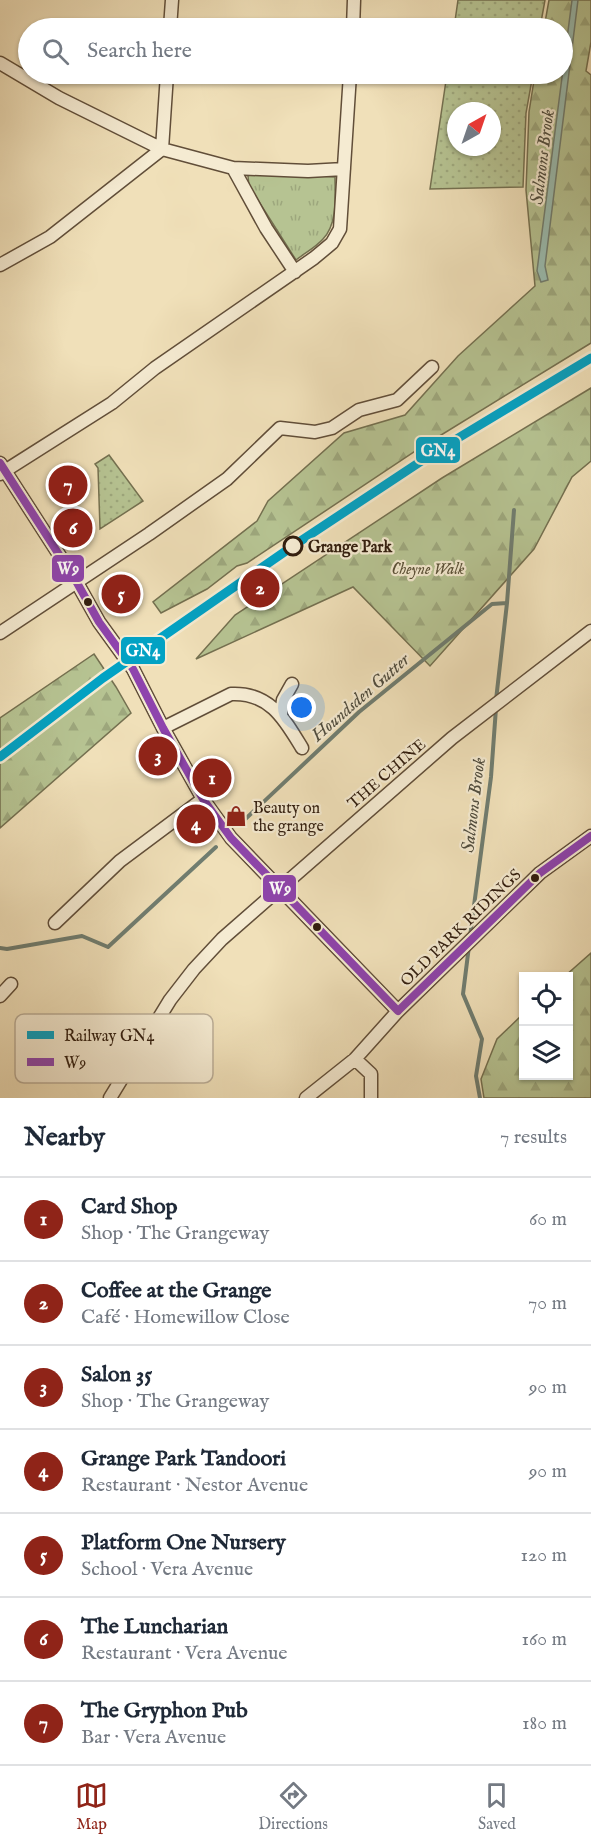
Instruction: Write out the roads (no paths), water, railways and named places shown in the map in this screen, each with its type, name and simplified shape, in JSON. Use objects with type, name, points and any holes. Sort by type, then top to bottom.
[{"type":"street","points":[[171,18],[172,0]]},
{"type":"street","points":[[353,18],[354,0]]},
{"type":"street","points":[[0,63],[18,74]]},
{"type":"street","points":[[35,84],[162,149],[233,168],[344,170]]},
{"type":"street","points":[[0,265],[50,237],[162,149],[166,84]]},
{"type":"street","points":[[349,84],[340,229],[332,243],[296,272],[156,368],[112,403],[1,469],[76,581],[99,622],[133,669],[203,799],[231,838],[398,1011]]},
{"type":"street","points":[[233,168],[266,228],[296,272]]},
{"type":"street","points":[[0,633],[227,479],[280,428],[315,432],[332,428],[359,410],[397,400],[432,367]]},
{"type":"street","name":"THE CHINE","points":[[161,1014],[194,969],[222,939],[279,888],[452,738],[591,631]]},
{"type":"street","points":[[281,714],[283,700],[292,684]]},
{"type":"street","points":[[163,728],[231,694],[249,695],[281,714],[302,748]]},
{"type":"street","points":[[55,923],[120,861],[203,799]]},
{"type":"street","name":"OLD PARK RIDINGS","points":[[306,1098],[358,1055],[398,1011],[540,873],[591,836]]},
{"type":"street","points":[[0,996],[10,984]]},
{"type":"street","points":[[358,1055],[371,1074],[371,1098]]},
{"type":"street","name":"THE CHINE","points":[[110,1098],[119,1083]]},
{"type":"water","points":[[572,0],[578,0],[573,40],[573,18],[570,18]]},
{"type":"water","points":[[561,84],[568,84],[545,266],[548,280],[541,282],[537,271]]},
{"type":"waterway","name":"Salmons Brook","points":[[496,700],[507,603],[514,510]]},
{"type":"waterway","name":"Houndsden Gutter","points":[[239,825],[359,712],[492,604],[507,603]]},
{"type":"waterway","name":"Salmons Brook","points":[[470,936],[491,777],[496,708]]},
{"type":"waterway","name":"Houndsden Gutter","points":[[0,948],[7,949],[82,936],[108,947],[216,847]]},
{"type":"waterway","name":"Salmons Brook","points":[[469,946],[463,994],[482,1039],[476,1076],[480,1098]]},
{"type":"rail line","name":"GN4","points":[[0,757],[103,678],[293,546],[435,452],[591,358]]},
{"type":"place","name":"The Gryphon Pub","points":[[68,485]]},
{"type":"place","name":"The Luncharian","points":[[73,528]]},
{"type":"place","name":"Grange Park","points":[[293,546]]},
{"type":"place","name":"Coffee at the Grange","points":[[260,588]]},
{"type":"place","name":"Platform One Nursery","points":[[121,594]]},
{"type":"place","name":"Salon 35","points":[[158,756]]},
{"type":"place","name":"Card Shop","points":[[212,778]]},
{"type":"place","name":"Beauty on the grange","points":[[236,816]]},
{"type":"place","name":"Grange Park Tandoori","points":[[196,824]]},
{"type":"park label","name":"Cheyne Walk","points":[[428,568]]}]
